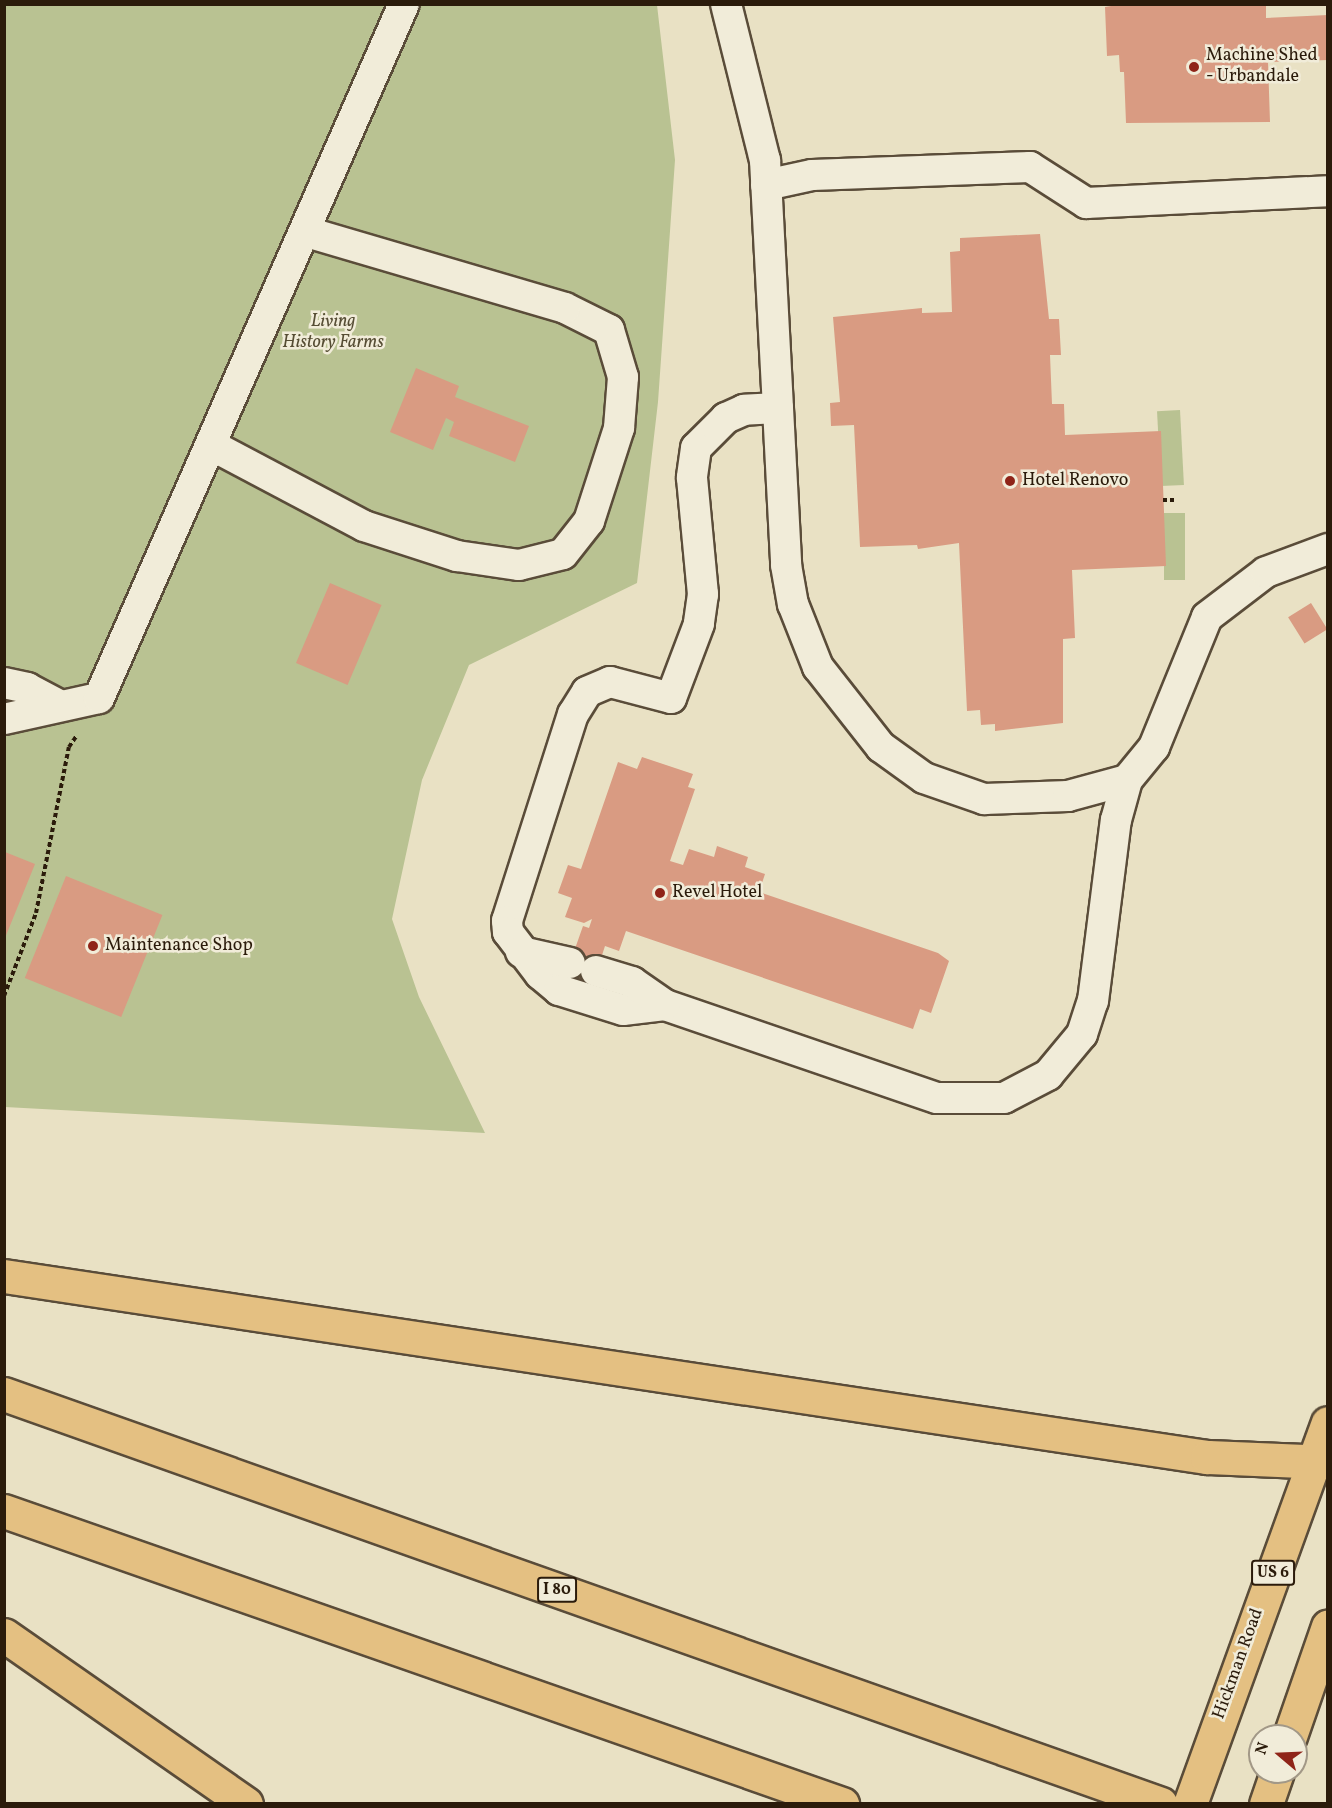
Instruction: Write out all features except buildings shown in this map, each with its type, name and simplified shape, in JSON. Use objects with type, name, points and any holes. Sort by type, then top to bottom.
[{"type":"main road","points":[[4,1276],[1207,1457],[1321,1460]]},
{"type":"main road","name":"I 80","points":[[4,1394],[1161,1803]]},
{"type":"main road","name":"Hickman Road","points":[[1190,1803],[1321,1460],[1328,1423]]},
{"type":"main road","points":[[4,1511],[842,1803]]},
{"type":"main road","points":[[1294,1724],[1328,1626]]},
{"type":"main road","points":[[4,1635],[246,1803]]},
{"type":"main road","points":[[1266,1803],[1273,1784]]},
{"type":"lane","points":[[4,719],[99,698],[213,446],[404,4]]},
{"type":"lane","points":[[726,4],[759,126],[766,185],[778,408],[793,604],[818,667],[866,733],[924,778],[984,799],[1068,796],[1127,780]]},
{"type":"lane","points":[[766,185],[812,175],[1030,167],[1086,203],[1328,191]]},
{"type":"lane","points":[[213,446],[364,526],[457,556],[519,565],[562,554],[589,521],[619,428],[623,377],[609,330],[566,308],[307,232]]},
{"type":"lane","points":[[665,1005],[623,1010],[559,990],[521,952],[508,932],[509,907],[582,699],[595,687],[619,681],[671,698],[687,661],[703,594],[692,478],[696,448],[726,418],[744,410],[778,408]]},
{"type":"lane","points":[[521,952],[632,982],[665,1005],[937,1098],[982,1102],[1027,1089],[1066,1058],[1085,1023],[1116,820],[1127,780],[1154,747],[1207,617],[1266,572],[1328,549]]},
{"type":"lane","points":[[4,661],[16,686],[61,706]]},
{"type":"path","points":[[1163,500],[1174,500]]},
{"type":"path","points":[[4,996],[36,913],[69,747],[99,698]]},
{"type":"green space","name":"Living History Farms","points":[[4,5],[657,5],[675,160],[658,402],[637,583],[469,665],[422,780],[392,919],[419,997],[485,1133],[5,1107]]},
{"type":"green space","points":[[1180,410],[1184,485],[1161,486],[1157,411]]},
{"type":"green space","points":[[1164,513],[1185,513],[1185,580],[1164,580]]},
{"type":"place","name":"Machine Shed - Urbandale","points":[[1194,67]]},
{"type":"place","name":"Hotel Renovo","points":[[1010,481]]},
{"type":"place","name":"Revel Hotel","points":[[660,893]]},
{"type":"place","name":"Maintenance Shop","points":[[93,946]]}]
